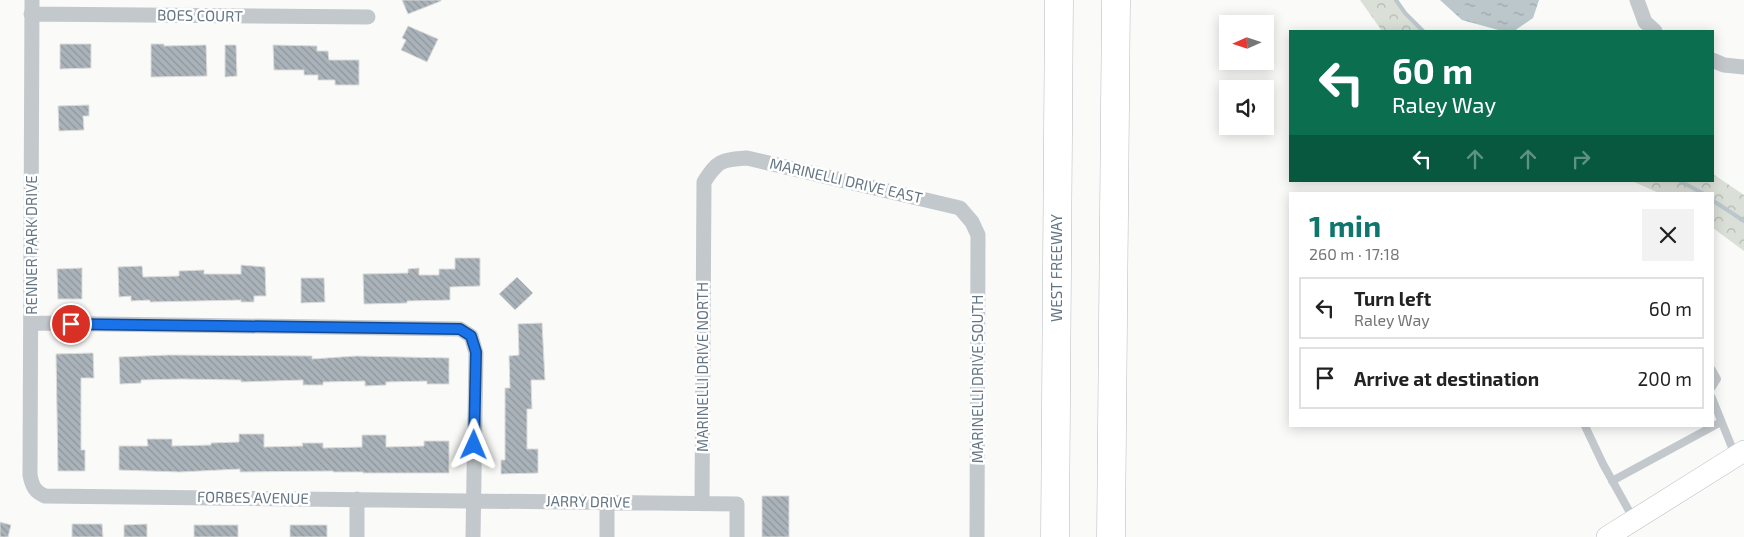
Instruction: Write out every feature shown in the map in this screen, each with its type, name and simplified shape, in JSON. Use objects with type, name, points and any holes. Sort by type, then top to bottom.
[{"type":"highway","name":"WEST FREEWAY","points":[[1055,537],[1059,0]]},
{"type":"highway","points":[[1111,537],[1116,0]]},
{"type":"main road","points":[[1607,537],[1740,454]]},
{"type":"street","points":[[1637,0],[1645,22],[1654,30]]},
{"type":"street","name":"BOES COURT","points":[[32,7],[368,17]]},
{"type":"street","name":"RENNER PARK DRIVE","points":[[32,7],[30,476],[34,489]]},
{"type":"street","points":[[1714,61],[1724,65],[1744,67]]},
{"type":"street","name":"MARINELLI DRIVE EAST","points":[[715,166],[728,160],[747,158],[960,208],[972,222]]},
{"type":"street","name":"MARINELLI DRIVE NORTH","points":[[702,503],[704,182],[715,166]]},
{"type":"street","name":"MARINELLI DRIVE SOUTH","points":[[972,222],[978,235],[977,537]]},
{"type":"street","points":[[32,323],[460,329],[471,336],[476,352],[473,537]]},
{"type":"street","name":"FORBES AVENUE","points":[[34,489],[45,496],[473,500]]},
{"type":"street","points":[[357,499],[357,537]]},
{"type":"street","name":"JARRY DRIVE","points":[[473,500],[702,503]]},
{"type":"street","points":[[607,502],[607,537]]},
{"type":"street","points":[[702,503],[737,504],[737,537]]},
{"type":"lane","points":[[1714,403],[1721,422],[1740,454]]},
{"type":"lane","points":[[1714,426],[1721,422]]},
{"type":"lane","points":[[1585,427],[1634,520]]},
{"type":"lane","points":[[1612,481],[1712,427]]},
{"type":"green space","points":[[1360,0],[1396,0],[1405,13],[1422,30],[1381,30]]},
{"type":"green space","points":[[1714,175],[1744,195],[1744,251],[1714,229],[1714,192],[1657,192],[1634,182],[1714,182]]},
{"type":"water","points":[[1440,0],[1539,0],[1533,18],[1515,30],[1498,30],[1462,20]]},
{"type":"building","points":[[402,0],[441,0],[441,1],[408,14]]},
{"type":"building","points":[[408,26],[438,39],[427,62],[401,50],[406,40],[402,38]]},
{"type":"building","points":[[60,44],[91,44],[91,68],[60,69]]},
{"type":"building","points":[[151,44],[164,44],[164,46],[206,45],[207,76],[151,77]]},
{"type":"building","points":[[225,45],[236,45],[237,76],[225,77]]},
{"type":"building","points":[[273,45],[317,46],[317,51],[328,51],[329,60],[359,60],[359,85],[335,85],[335,80],[318,80],[318,75],[304,75],[304,70],[274,70]]},
{"type":"building","points":[[89,105],[89,116],[83,116],[84,130],[59,131],[58,106]]},
{"type":"building","points":[[455,258],[480,258],[480,286],[450,287],[450,300],[364,304],[363,274],[408,273],[408,269],[419,268],[419,275],[439,275],[439,269],[455,269]]},
{"type":"building","points":[[241,265],[265,267],[266,296],[254,296],[254,302],[241,302],[241,300],[150,302],[150,300],[131,301],[131,296],[119,297],[118,267],[142,266],[143,277],[179,276],[179,271],[204,270],[204,274],[241,274]]},
{"type":"building","points":[[82,268],[82,299],[58,299],[57,269]]},
{"type":"building","points":[[517,277],[533,293],[515,310],[499,294]]},
{"type":"building","points":[[301,278],[324,278],[325,302],[301,303]]},
{"type":"building","points":[[542,323],[545,380],[531,380],[532,409],[527,409],[527,449],[538,449],[538,473],[501,474],[501,460],[505,460],[505,388],[510,388],[509,356],[519,355],[518,324]]},
{"type":"building","points":[[93,353],[94,378],[81,378],[81,450],[85,450],[85,471],[58,471],[56,354]]},
{"type":"building","points":[[169,355],[312,356],[312,359],[356,356],[449,358],[449,384],[427,384],[427,381],[386,382],[386,385],[365,386],[365,381],[323,382],[323,385],[303,385],[303,380],[241,382],[241,380],[182,379],[141,380],[141,383],[120,384],[119,357]]},
{"type":"building","points":[[239,434],[264,434],[264,447],[303,446],[302,443],[323,443],[323,448],[362,447],[362,435],[386,435],[386,447],[424,446],[424,441],[449,441],[449,473],[240,472],[240,469],[180,472],[119,470],[119,446],[148,446],[147,439],[172,439],[172,446],[211,445],[211,443],[239,442]]},
{"type":"building","points":[[762,496],[789,496],[789,537],[762,537]]},
{"type":"building","points":[[0,522],[11,525],[8,537],[0,537]]},
{"type":"building","points":[[72,524],[102,524],[103,537],[72,537]]},
{"type":"building","points":[[147,524],[147,537],[124,537],[124,525]]},
{"type":"building","points":[[194,525],[238,525],[238,537],[194,537]]},
{"type":"building","points":[[290,525],[327,525],[327,537],[290,537]]},
{"type":"waterway","points":[[1396,0],[1405,13],[1422,30]]},
{"type":"waterway","points":[[1682,182],[1700,192]]},
{"type":"waterway","points":[[1714,201],[1744,221]]},
{"type":"route","points":[[71,324],[460,329],[471,336],[476,352],[474,445]]}]
